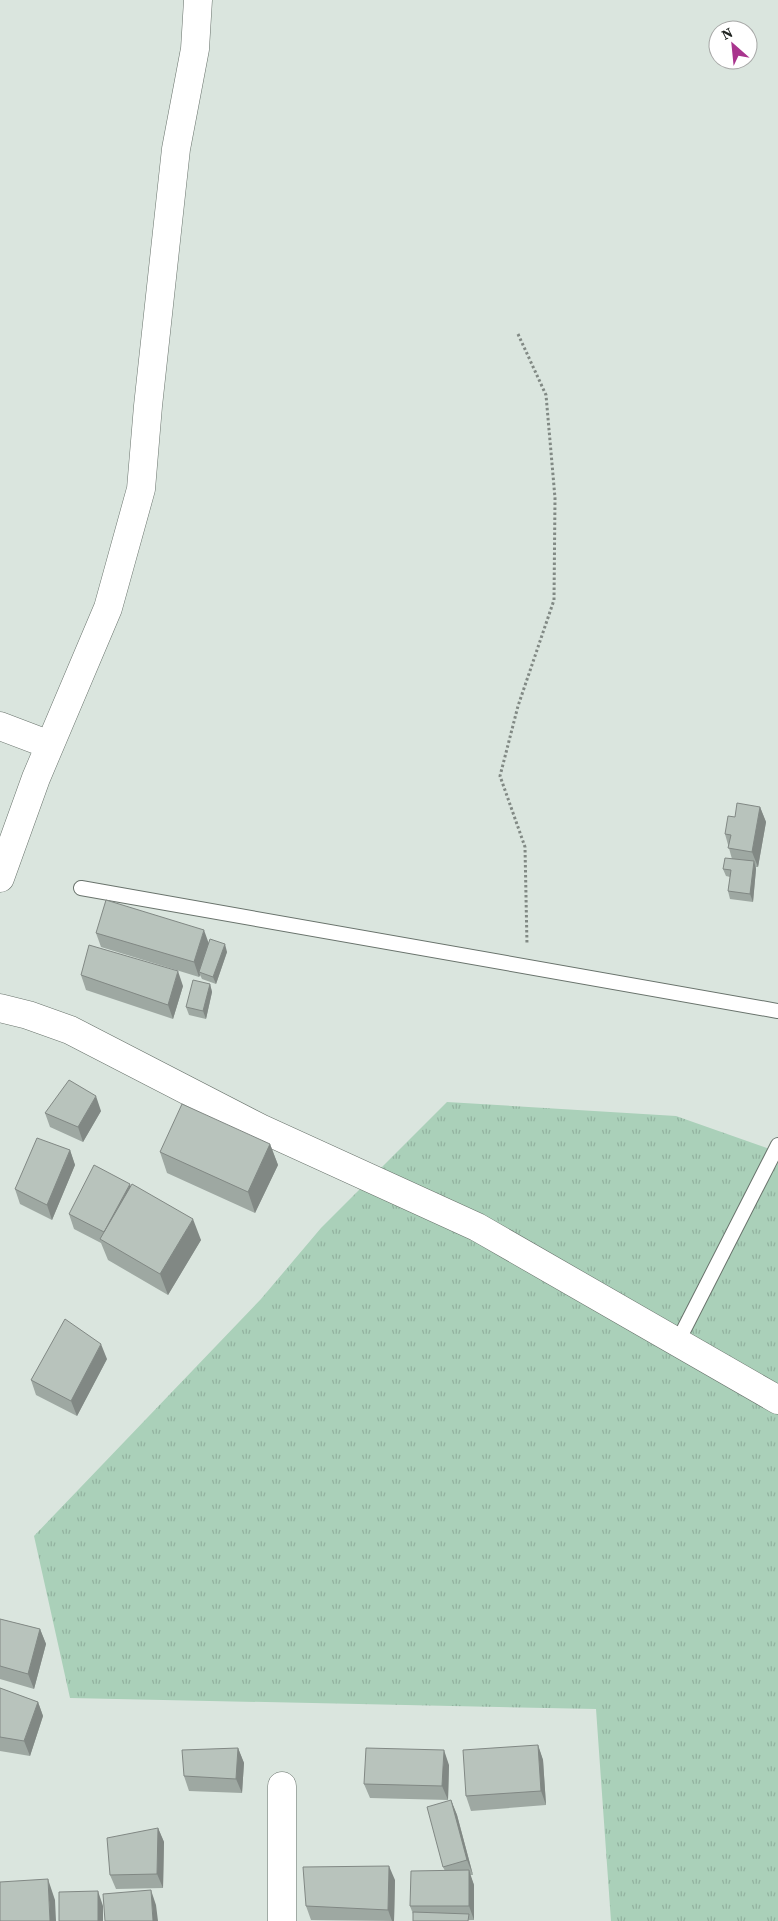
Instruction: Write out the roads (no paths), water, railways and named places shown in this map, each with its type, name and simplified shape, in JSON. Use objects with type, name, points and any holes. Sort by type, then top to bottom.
[{"type":"street","points":[[0,878],[36,778],[108,608],[141,489],[148,406],[176,149],[194,48],[198,0]]},
{"type":"street","points":[[0,726],[50,745]]},
{"type":"street","points":[[0,1008],[28,1014],[70,1030],[260,1128],[477,1227],[778,1400]]},
{"type":"street","points":[[282,1786],[282,1921]]},
{"type":"lane","points":[[81,888],[778,1011]]},
{"type":"lane","points":[[677,1343],[778,1145]]}]
